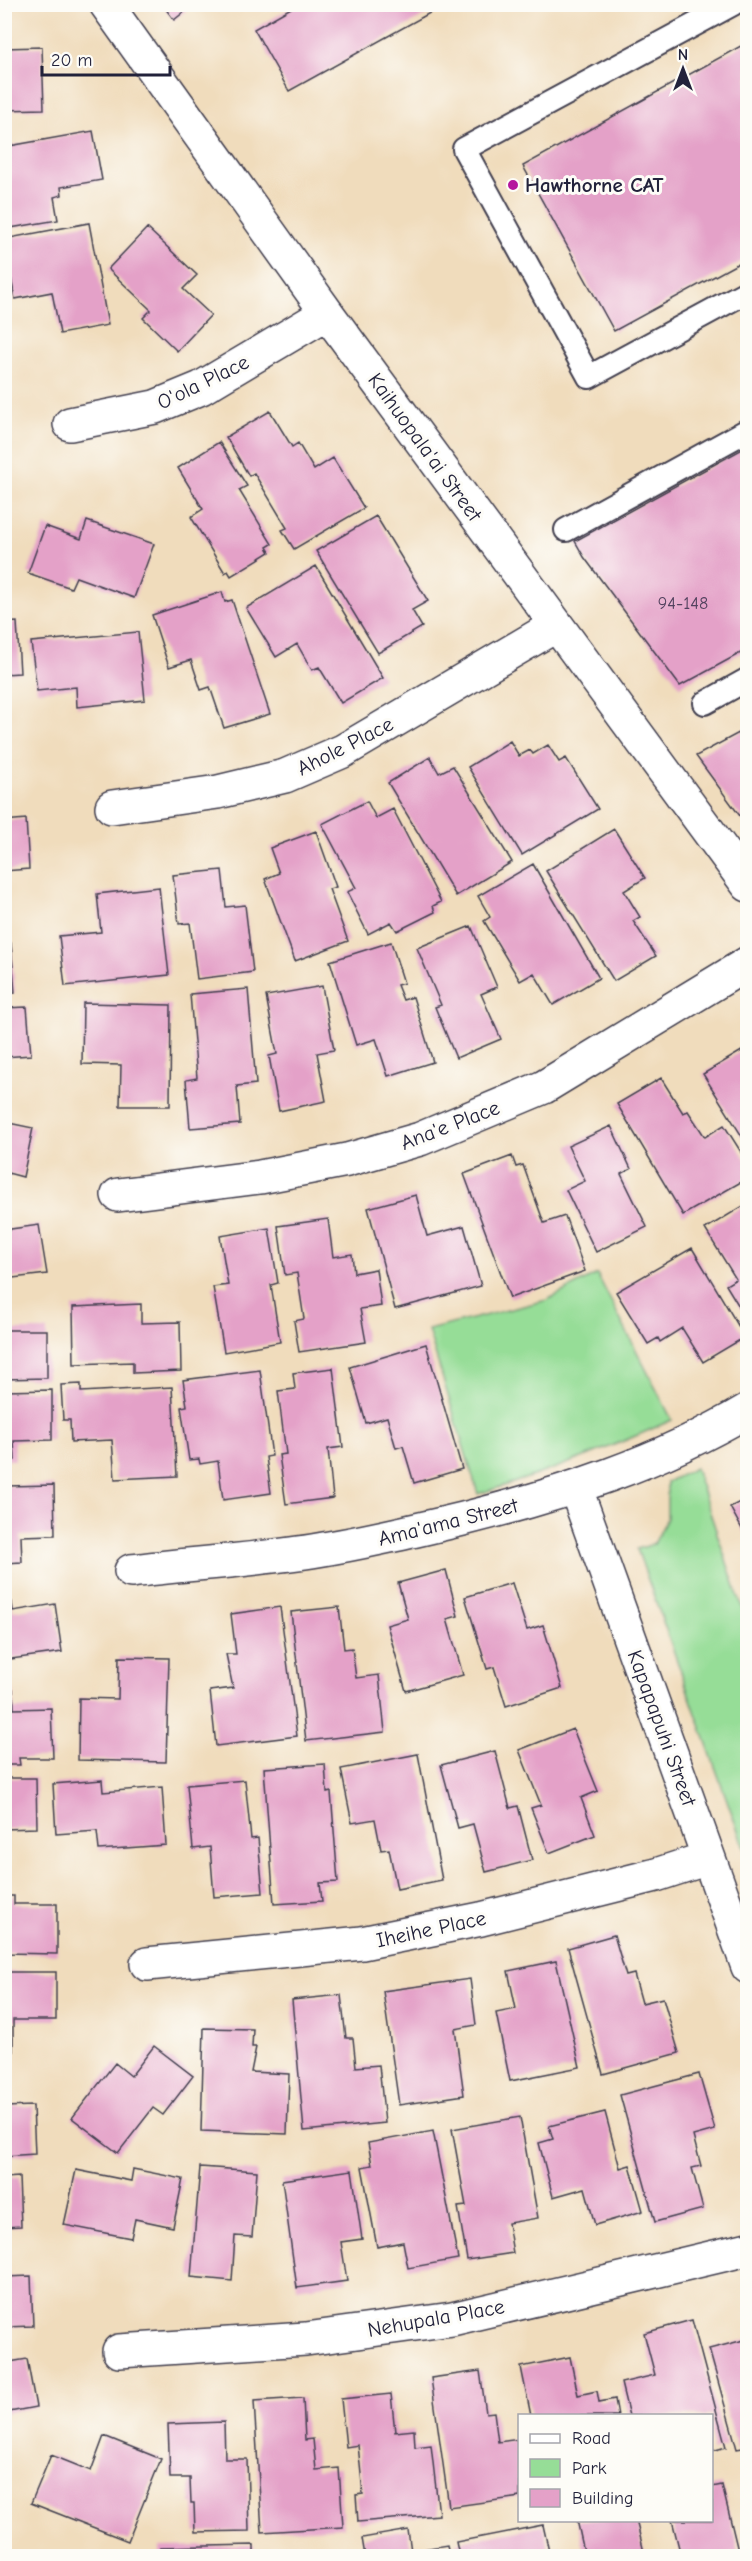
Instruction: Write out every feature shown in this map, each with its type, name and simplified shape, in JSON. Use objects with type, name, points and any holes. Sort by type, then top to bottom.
[{"type":"street","name":"Kaihuopala'ai Street","points":[[106,4],[327,313],[747,885]]},
{"type":"street","name":"O'ola Place","points":[[70,424],[155,407],[201,388],[327,313]]},
{"type":"street","name":"Ahole Place","points":[[112,807],[218,792],[285,776],[343,751],[555,626]]},
{"type":"street","name":"Ana'e Place","points":[[118,1195],[260,1177],[347,1160],[420,1139],[544,1087],[747,963]]},
{"type":"street","name":"Ama'ama Street","points":[[131,1571],[311,1551],[379,1539],[576,1488],[641,1463],[747,1410]]},
{"type":"street","name":"Kapapapuhi Street","points":[[576,1488],[747,1967]]},
{"type":"street","name":"Iheihe Place","points":[[147,1964],[362,1943],[482,1919],[656,1875],[708,1858]]},
{"type":"street","name":"Nehupala Place","points":[[119,2351],[306,2339],[452,2319],[747,2249]]},
{"type":"lane","points":[[733,4],[464,149],[589,377],[747,291]]},
{"type":"lane","points":[[566,530],[747,430]]},
{"type":"lane","points":[[705,703],[747,680]]},
{"type":"green space","points":[[597,1274],[672,1420],[576,1460],[478,1494],[428,1330],[547,1300]]},
{"type":"green space","points":[[695,1468],[747,1622],[747,1856],[637,1549],[654,1544],[667,1518],[667,1482]]},
{"type":"building","points":[[162,4],[194,4],[174,20]]},
{"type":"building","points":[[298,4],[446,4],[289,91],[254,29]]},
{"type":"building","points":[[748,42],[748,258],[614,331],[523,166]]},
{"type":"building","points":[[42,47],[44,109],[4,110],[4,48]]},
{"type":"building","points":[[93,131],[102,180],[61,187],[62,195],[54,197],[58,220],[4,229],[4,147]]},
{"type":"building","points":[[89,223],[108,325],[60,334],[52,292],[15,299],[4,239]]},
{"type":"building","points":[[147,228],[197,275],[183,289],[211,315],[177,351],[143,318],[151,310],[108,269]]},
{"type":"building","points":[[270,411],[292,447],[298,443],[314,470],[333,458],[364,508],[294,549],[282,530],[287,528],[254,473],[249,476],[226,437]]},
{"type":"building","points":[[219,442],[247,486],[239,490],[272,544],[267,547],[270,552],[231,576],[228,571],[225,573],[191,517],[203,509],[178,468]]},
{"type":"building","points":[[748,446],[748,649],[680,686],[584,557],[575,541]]},
{"type":"building","points":[[376,516],[428,601],[412,610],[422,627],[378,653],[316,551]]},
{"type":"building","points":[[87,521],[154,544],[134,598],[76,577],[71,588],[28,573],[45,526],[81,539]]},
{"type":"building","points":[[316,566],[383,678],[341,703],[319,667],[312,670],[297,644],[276,657],[246,608]]},
{"type":"building","points":[[222,592],[225,602],[232,600],[270,714],[224,728],[210,687],[201,690],[191,660],[169,667],[152,615]]},
{"type":"building","points":[[17,622],[20,673],[4,674],[4,623]]},
{"type":"building","points":[[138,632],[145,700],[77,707],[76,687],[37,691],[31,642]]},
{"type":"building","points":[[748,728],[748,827],[696,756]]},
{"type":"building","points":[[510,741],[519,756],[530,750],[533,754],[548,745],[559,762],[566,758],[598,809],[522,855],[468,767]]},
{"type":"building","points":[[430,757],[439,773],[453,766],[512,862],[456,896],[388,783]]},
{"type":"building","points":[[4,759],[9,759],[6,795],[4,795]]},
{"type":"building","points":[[367,801],[376,818],[393,809],[441,902],[433,906],[435,912],[397,931],[391,922],[368,934],[347,892],[356,888],[322,824]]},
{"type":"building","points":[[26,819],[29,869],[4,871],[4,821]]},
{"type":"building","points":[[614,829],[645,878],[624,891],[640,917],[633,921],[656,956],[614,981],[546,871]]},
{"type":"building","points":[[316,831],[336,887],[329,889],[348,941],[295,961],[265,879],[279,873],[270,848]]},
{"type":"building","points":[[533,864],[599,978],[553,1005],[534,973],[520,981],[484,921],[490,917],[478,896]]},
{"type":"building","points":[[222,870],[226,907],[245,905],[253,972],[197,979],[190,923],[179,924],[173,875]]},
{"type":"building","points":[[159,887],[169,975],[65,986],[59,936],[101,932],[97,894]]},
{"type":"building","points":[[471,926],[497,987],[481,994],[501,1039],[456,1058],[435,1007],[441,1005],[417,948]]},
{"type":"building","points":[[391,942],[404,983],[397,985],[403,1000],[413,997],[433,1062],[388,1076],[376,1039],[356,1045],[330,961]]},
{"type":"building","points":[[11,943],[15,993],[4,994],[4,944]]},
{"type":"building","points":[[322,986],[334,1050],[317,1053],[326,1101],[279,1111],[269,1056],[277,1054],[266,996]]},
{"type":"building","points":[[248,989],[256,1084],[237,1086],[240,1124],[190,1128],[186,1080],[197,1078],[190,994]]},
{"type":"building","points":[[83,1003],[171,1005],[170,1106],[120,1106],[121,1065],[82,1064]]},
{"type":"building","points":[[27,1007],[31,1055],[4,1057],[4,1008]]},
{"type":"building","points":[[745,1049],[748,1052],[748,1146],[703,1074]]},
{"type":"building","points":[[661,1078],[683,1113],[688,1111],[705,1137],[724,1125],[748,1163],[748,1178],[683,1215],[617,1104]]},
{"type":"building","points":[[4,1122],[33,1128],[23,1177],[4,1172]]},
{"type":"building","points":[[611,1126],[631,1169],[621,1174],[647,1227],[596,1252],[566,1190],[585,1181],[568,1146]]},
{"type":"building","points":[[512,1156],[516,1167],[523,1165],[544,1223],[565,1216],[585,1271],[510,1298],[464,1174]]},
{"type":"building","points":[[416,1195],[427,1236],[464,1226],[481,1286],[395,1309],[368,1208]]},
{"type":"building","points":[[748,1203],[748,1321],[726,1285],[736,1279],[705,1229]]},
{"type":"building","points":[[328,1219],[333,1257],[352,1254],[354,1273],[376,1269],[381,1306],[360,1309],[366,1342],[299,1352],[294,1321],[304,1319],[297,1273],[285,1275],[278,1226]]},
{"type":"building","points":[[39,1225],[47,1274],[4,1279],[4,1230]]},
{"type":"building","points":[[269,1228],[278,1283],[271,1285],[280,1342],[224,1352],[213,1287],[228,1285],[220,1236]]},
{"type":"building","points":[[692,1248],[745,1337],[703,1362],[682,1328],[660,1342],[658,1338],[648,1344],[616,1292]]},
{"type":"building","points":[[141,1304],[141,1323],[180,1322],[181,1371],[133,1373],[133,1362],[74,1364],[73,1307]]},
{"type":"building","points":[[4,1330],[47,1330],[47,1378],[4,1379]]},
{"type":"building","points":[[426,1344],[462,1469],[414,1483],[403,1446],[396,1448],[387,1417],[366,1423],[350,1367]]},
{"type":"building","points":[[333,1368],[343,1447],[328,1449],[333,1498],[286,1504],[279,1455],[286,1454],[278,1391],[295,1389],[293,1373]]},
{"type":"building","points":[[260,1370],[272,1456],[266,1457],[271,1493],[223,1500],[218,1461],[200,1464],[199,1459],[189,1460],[181,1407],[187,1406],[183,1380]]},
{"type":"building","points":[[81,1384],[81,1392],[172,1387],[177,1476],[115,1479],[112,1440],[71,1442],[70,1420],[63,1420],[61,1385]]},
{"type":"building","points":[[52,1390],[52,1440],[14,1441],[15,1460],[4,1460],[4,1391]]},
{"type":"building","points":[[54,1485],[55,1535],[21,1536],[22,1562],[5,1563],[5,1486]]},
{"type":"building","points":[[748,1498],[748,1540],[730,1507]]},
{"type":"building","points":[[446,1570],[458,1616],[447,1619],[463,1675],[406,1691],[387,1625],[408,1619],[398,1583]]},
{"type":"building","points":[[512,1583],[527,1630],[543,1625],[562,1688],[506,1706],[494,1667],[487,1669],[465,1597]]},
{"type":"building","points":[[12,1602],[13,1611],[55,1604],[62,1652],[4,1660],[4,1603]]},
{"type":"building","points":[[280,1607],[297,1736],[216,1746],[210,1691],[233,1688],[226,1654],[236,1654],[231,1614]]},
{"type":"building","points":[[339,1607],[344,1649],[352,1648],[356,1678],[379,1675],[385,1732],[306,1741],[291,1612]]},
{"type":"building","points":[[119,1657],[169,1658],[166,1762],[78,1760],[79,1698],[118,1699]]},
{"type":"building","points":[[13,1689],[14,1709],[51,1708],[53,1758],[19,1758],[20,1765],[5,1765],[5,1690]]},
{"type":"building","points":[[573,1729],[598,1791],[581,1798],[595,1835],[549,1853],[531,1808],[541,1805],[519,1750]]},
{"type":"building","points":[[495,1751],[510,1808],[518,1806],[532,1860],[486,1872],[473,1824],[458,1828],[441,1765]]},
{"type":"building","points":[[418,1754],[442,1880],[397,1889],[389,1849],[381,1850],[375,1819],[352,1823],[341,1769]]},
{"type":"building","points":[[325,1764],[327,1793],[331,1792],[338,1882],[320,1883],[322,1901],[274,1904],[264,1768]]},
{"type":"building","points":[[4,1778],[36,1778],[37,1828],[4,1829]]},
{"type":"building","points":[[102,1780],[103,1792],[162,1787],[166,1845],[99,1850],[97,1831],[56,1834],[53,1784]]},
{"type":"building","points":[[245,1780],[251,1839],[258,1838],[263,1893],[214,1897],[210,1847],[193,1849],[187,1785]]},
{"type":"building","points":[[4,1896],[14,1896],[14,1904],[57,1904],[57,1954],[4,1953]]},
{"type":"building","points":[[614,1935],[626,1976],[634,1974],[642,2003],[663,1998],[679,2053],[603,2074],[568,1948]]},
{"type":"building","points":[[556,1961],[580,2067],[510,2081],[496,2013],[516,2009],[508,1971]]},
{"type":"building","points":[[5,1972],[56,1972],[56,2020],[13,2020],[13,2059],[5,2059]]},
{"type":"building","points":[[470,1979],[476,2025],[455,2029],[464,2095],[399,2105],[383,1991]]},
{"type":"building","points":[[341,1995],[346,2038],[353,2038],[356,2067],[379,2065],[385,2123],[304,2131],[292,2000]]},
{"type":"building","points":[[204,2028],[253,2029],[252,2047],[256,2047],[251,2072],[289,2074],[287,2134],[201,2131]]},
{"type":"building","points":[[154,2046],[193,2076],[163,2115],[153,2108],[118,2153],[72,2118],[115,2063],[131,2076]]},
{"type":"building","points":[[699,2074],[715,2130],[693,2136],[701,2166],[692,2168],[703,2209],[655,2222],[620,2095]]},
{"type":"building","points":[[33,2106],[35,2154],[4,2156],[4,2107]]},
{"type":"building","points":[[605,2112],[620,2168],[630,2165],[643,2211],[595,2225],[585,2188],[553,2197],[539,2143],[553,2139],[549,2126]]},
{"type":"building","points":[[520,2117],[538,2218],[508,2223],[513,2253],[467,2260],[458,2207],[466,2206],[452,2129]]},
{"type":"building","points":[[433,2131],[458,2259],[408,2268],[403,2242],[377,2247],[362,2167],[372,2165],[368,2143]]},
{"type":"building","points":[[200,2167],[257,2171],[252,2237],[235,2236],[232,2281],[191,2277]]},
{"type":"building","points":[[133,2169],[183,2179],[173,2227],[135,2219],[131,2238],[64,2225],[76,2170],[131,2181]]},
{"type":"building","points":[[352,2170],[362,2239],[341,2242],[347,2281],[297,2288],[282,2180]]},
{"type":"building","points":[[19,2177],[21,2226],[4,2227],[4,2178]]},
{"type":"building","points":[[31,2276],[33,2326],[4,2327],[4,2277]]},
{"type":"building","points":[[692,2320],[726,2447],[713,2451],[713,2414],[629,2414],[621,2383],[655,2375],[644,2333]]},
{"type":"building","points":[[748,2339],[748,2447],[737,2449],[709,2349]]},
{"type":"building","points":[[570,2357],[578,2395],[597,2391],[599,2402],[615,2399],[618,2414],[531,2414],[521,2367]]},
{"type":"building","points":[[27,2359],[36,2407],[4,2413],[4,2363]]},
{"type":"building","points":[[480,2371],[486,2413],[494,2412],[498,2442],[518,2439],[518,2497],[449,2507],[431,2378]]},
{"type":"building","points":[[391,2394],[395,2432],[414,2430],[415,2447],[431,2445],[439,2515],[358,2522],[356,2495],[363,2494],[358,2445],[346,2447],[341,2399]]},
{"type":"building","points":[[303,2398],[305,2440],[313,2439],[316,2470],[339,2468],[343,2527],[262,2532],[254,2401]]},
{"type":"building","points":[[224,2422],[225,2459],[247,2459],[249,2531],[195,2532],[190,2478],[170,2478],[168,2424]]},
{"type":"building","points":[[104,2436],[161,2459],[128,2541],[31,2503],[51,2455],[91,2471]]},
{"type":"building","points":[[722,2485],[738,2551],[718,2556],[681,2556],[672,2522],[713,2522],[713,2487]]},
{"type":"building","points":[[577,2522],[636,2522],[645,2556],[585,2556]]},
{"type":"building","points":[[543,2525],[550,2556],[459,2556],[456,2542]]},
{"type":"building","points":[[408,2530],[411,2551],[447,2545],[449,2556],[365,2556],[362,2538]]},
{"type":"building","points":[[254,2545],[254,2556],[160,2556],[160,2547]]},
{"type":"building","points":[[329,2552],[329,2556],[285,2556],[285,2555]]},
{"type":"place","name":"Hawthorne CAT","points":[[513,185]]}]
